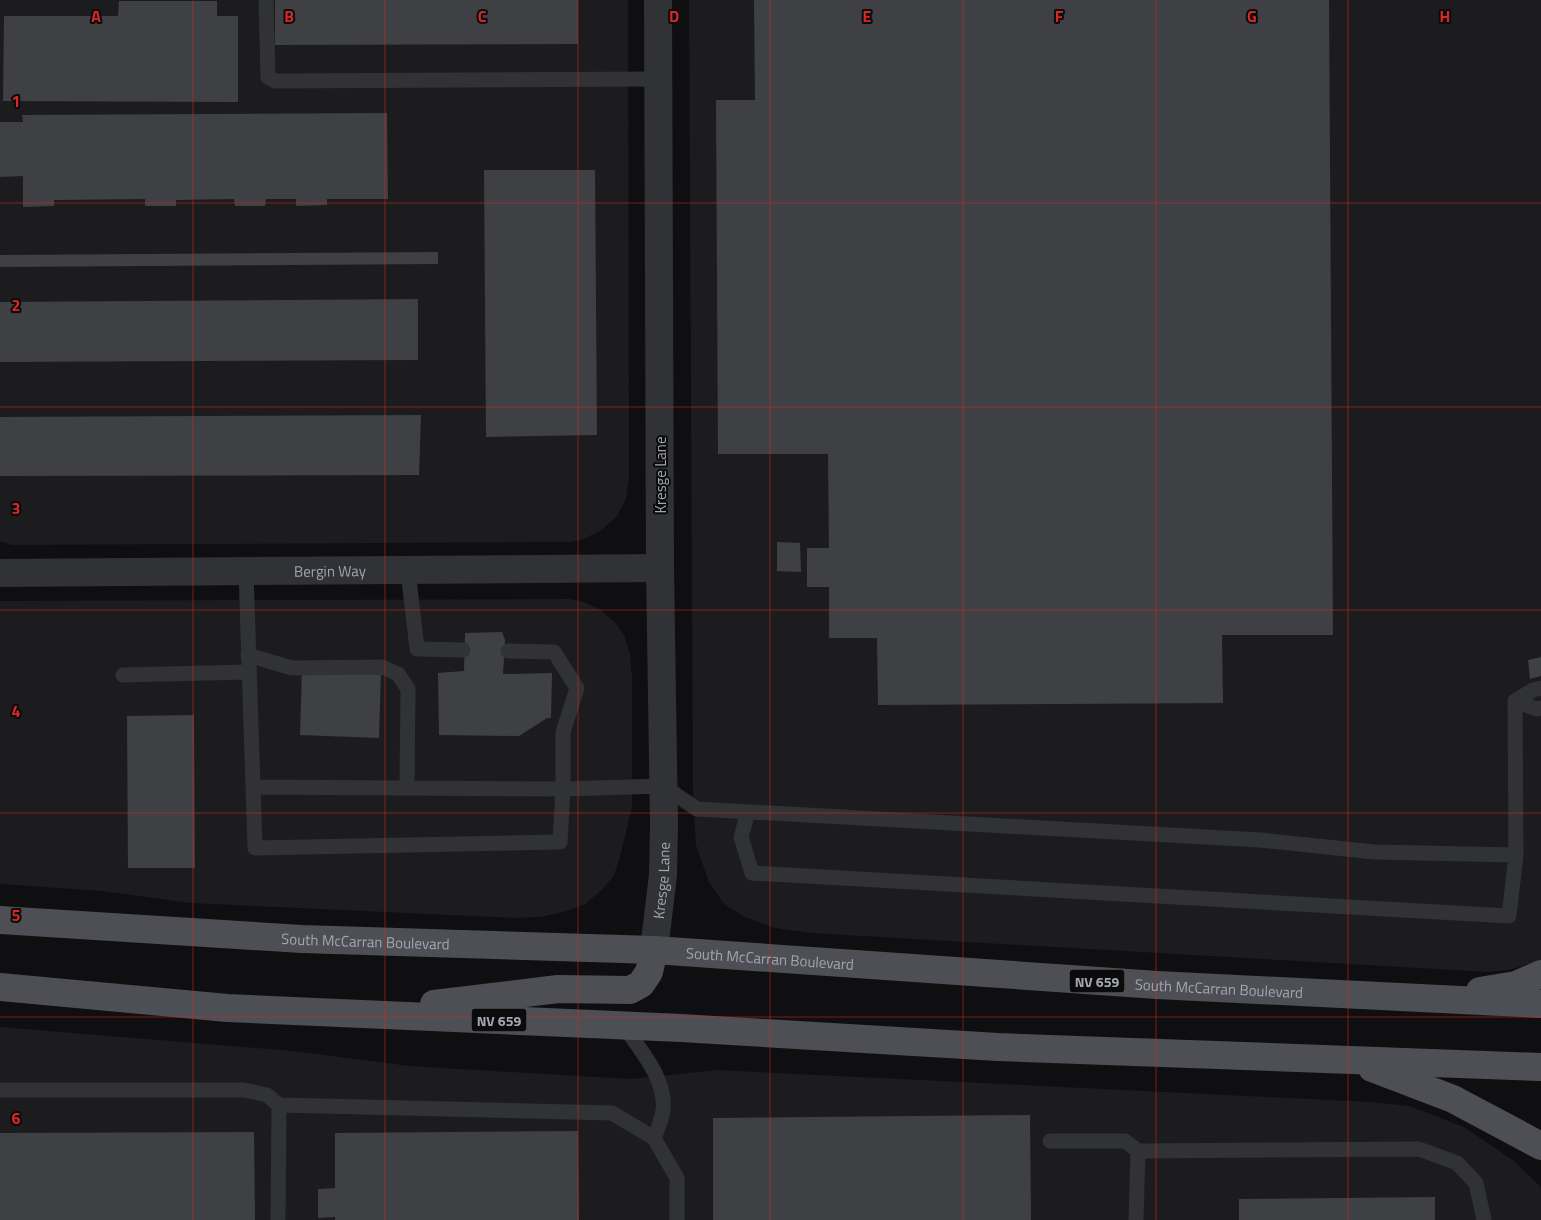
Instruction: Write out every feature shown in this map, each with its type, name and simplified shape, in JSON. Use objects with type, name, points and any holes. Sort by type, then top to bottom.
[{"type":"main road","name":"South McCarran Boulevard","points":[[0,920],[302,939],[654,950],[1167,986],[1541,1004]]},
{"type":"main road","points":[[353,1014],[558,989],[630,990],[641,984],[645,978],[654,950]]},
{"type":"main road","points":[[1436,1000],[1516,985],[1541,974]]},
{"type":"main road","name":"NV 659","points":[[0,987],[227,1008],[623,1026],[998,1047],[1541,1067]]},
{"type":"main road","points":[[1350,1060],[1453,1099],[1541,1146]]},
{"type":"street","name":"Kresge Lane","points":[[654,950],[663,875],[658,0]]},
{"type":"street","name":"Bergin Way","points":[[0,572],[660,568]]},
{"type":"lane","points":[[266,0],[268,78],[275,81],[658,79]]},
{"type":"lane","points":[[408,570],[417,649],[463,650]]},
{"type":"lane","points":[[246,571],[255,848],[560,842],[563,790],[563,732],[577,688],[554,652],[508,651]]},
{"type":"lane","points":[[248,656],[292,668],[382,667],[398,674],[408,689],[407,788]]},
{"type":"lane","points":[[124,675],[249,672]]},
{"type":"lane","points":[[1515,701],[1541,688]]},
{"type":"lane","points":[[748,812],[741,837],[752,873],[1509,916],[1516,854],[1515,701]]},
{"type":"lane","points":[[1515,701],[1541,708]]},
{"type":"lane","points":[[253,787],[563,790],[663,786],[697,809],[1260,840],[1374,852],[1516,854]]},
{"type":"lane","points":[[623,1026],[646,1058],[662,1090],[662,1114],[654,1138]]},
{"type":"lane","points":[[0,1090],[244,1090],[267,1095],[279,1106],[612,1113],[654,1138],[677,1178],[677,1220]]},
{"type":"lane","points":[[278,1220],[279,1106]]},
{"type":"lane","points":[[1050,1141],[1125,1141],[1138,1151],[1419,1149],[1457,1163],[1476,1183],[1484,1220]]},
{"type":"lane","points":[[1136,1220],[1138,1151]]},
{"type":"shaded area","points":[[0,0],[628,0],[629,477],[626,499],[617,516],[603,529],[584,539],[571,542],[11,545],[0,541]]},
{"type":"shaded area","points":[[689,0],[1541,0],[1541,960],[1513,969],[1488,972],[811,933],[775,928],[745,917],[724,904],[709,882],[696,845],[693,791]]},
{"type":"shaded area","points":[[569,599],[584,602],[599,609],[614,621],[624,635],[630,654],[632,677],[632,807],[614,875],[602,890],[585,904],[567,911],[540,917],[514,918],[191,903],[101,891],[0,884],[0,601]]},
{"type":"shaded area","points":[[0,1027],[293,1051],[410,1066],[631,1079],[717,1070],[1371,1102],[1409,1106],[1464,1127],[1514,1161],[1541,1187],[1541,1220],[0,1220]]},
{"type":"building","points":[[275,0],[578,0],[578,44],[275,45]]},
{"type":"building","points":[[754,0],[1329,0],[1333,635],[1222,635],[1223,703],[878,705],[877,638],[829,638],[829,587],[807,587],[807,548],[829,548],[828,454],[718,454],[716,100],[755,100]]},
{"type":"building","points":[[119,1],[217,1],[217,16],[238,16],[238,102],[3,101],[4,16],[118,16]]},
{"type":"building","points":[[387,113],[388,199],[327,199],[327,205],[296,206],[296,199],[266,199],[265,206],[235,206],[234,199],[176,200],[176,206],[145,206],[145,199],[54,200],[54,206],[23,207],[23,176],[0,177],[0,122],[23,122],[22,115]]},
{"type":"building","points":[[484,170],[595,170],[597,435],[486,437]]},
{"type":"building","points":[[438,252],[438,264],[0,267],[0,255]]},
{"type":"building","points":[[418,299],[418,360],[0,362],[0,302]]},
{"type":"building","points":[[421,415],[419,475],[0,476],[0,417]]},
{"type":"building","points":[[777,542],[800,543],[801,572],[777,571]]},
{"type":"building","points":[[502,632],[505,640],[503,674],[552,673],[551,718],[547,718],[519,736],[439,735],[438,673],[464,671],[465,633]]},
{"type":"building","points":[[1541,657],[1541,676],[1530,679],[1528,660]]},
{"type":"building","points":[[302,668],[381,671],[379,738],[300,735]]},
{"type":"building","points":[[194,715],[195,868],[128,868],[127,716]]},
{"type":"building","points":[[1030,1115],[1031,1220],[713,1220],[713,1118]]},
{"type":"building","points":[[578,1131],[579,1220],[335,1220],[335,1217],[318,1218],[318,1189],[335,1188],[335,1133]]},
{"type":"building","points":[[254,1132],[255,1220],[0,1220],[0,1133]]},
{"type":"building","points":[[1435,1197],[1435,1220],[1239,1220],[1239,1199]]}]
